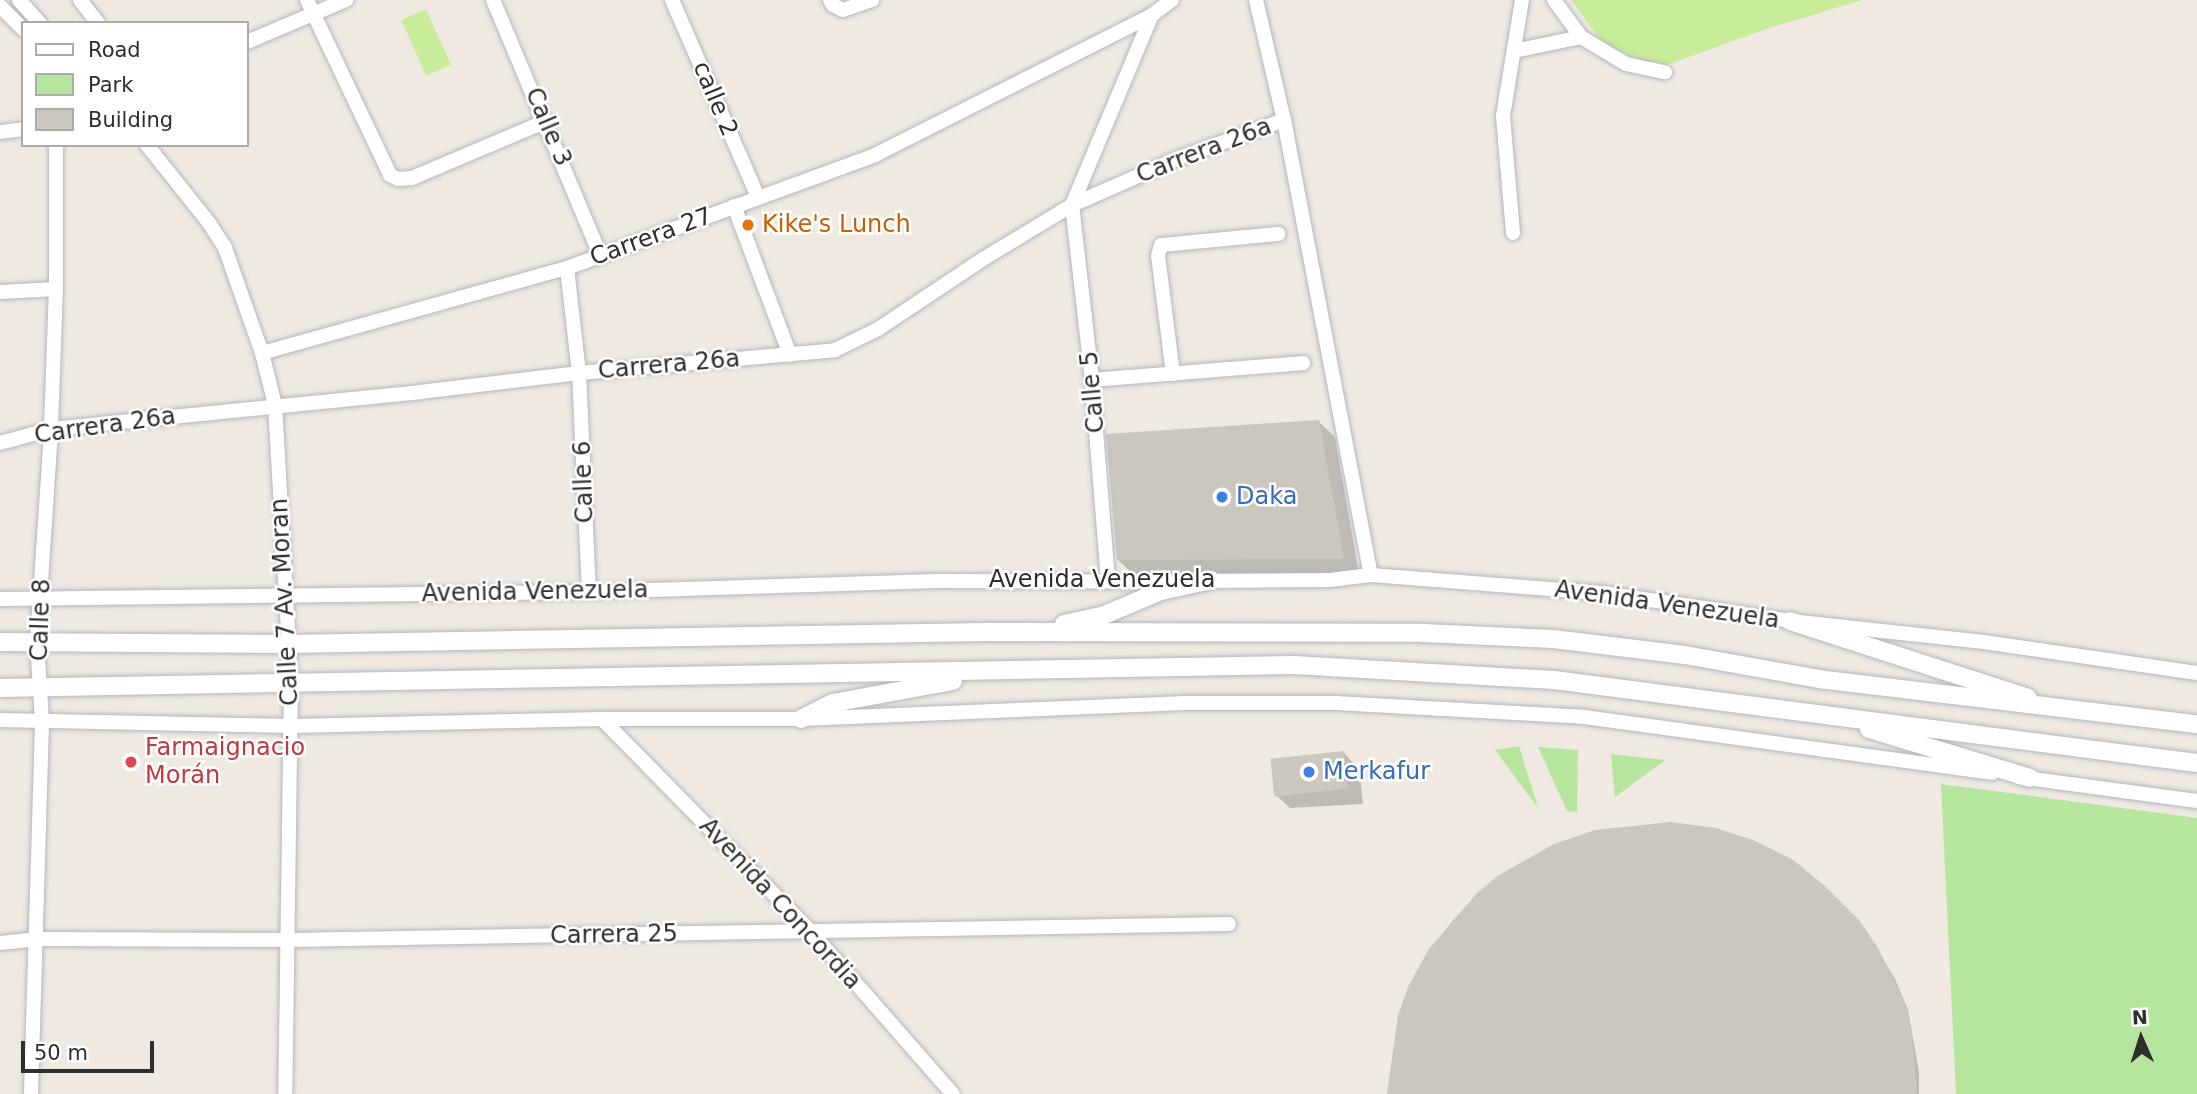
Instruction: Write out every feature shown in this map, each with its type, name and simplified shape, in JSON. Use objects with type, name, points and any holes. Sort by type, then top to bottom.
[{"type":"street","points":[[19,0],[38,21]]},
{"type":"street","points":[[80,0],[96,21]]},
{"type":"street","points":[[307,0],[390,175],[398,179],[412,178],[546,121]]},
{"type":"street","points":[[248,42],[346,0]]},
{"type":"street","name":"Calle 3","points":[[493,0],[600,255]]},
{"type":"street","name":"calle 2","points":[[672,0],[758,197]]},
{"type":"street","points":[[831,0],[833,5],[843,10],[872,0]]},
{"type":"street","name":"Carrera 27","points":[[262,353],[567,268],[875,155],[1152,15],[1172,0]]},
{"type":"street","points":[[1256,0],[1284,120],[1371,575]]},
{"type":"street","points":[[1513,233],[1503,116],[1522,0]]},
{"type":"street","points":[[1554,0],[1581,37],[1626,64],[1665,72]]},
{"type":"street","points":[[0,6],[21,27]]},
{"type":"street","points":[[1072,205],[1152,15]]},
{"type":"street","points":[[1514,51],[1581,37]]},
{"type":"street","name":"Carrera 26a","points":[[0,443],[51,429],[275,405],[420,393],[579,373],[835,350],[878,329],[982,259],[1072,205],[1178,159],[1284,120]]},
{"type":"street","points":[[0,132],[21,129]]},
{"type":"street","name":"Calle 8","points":[[31,1094],[42,720],[37,642],[42,598],[51,429],[56,289],[56,147]]},
{"type":"street","name":"Calle 7 Av. Moran","points":[[149,147],[209,223],[225,248],[262,353],[275,405],[291,684],[285,1094]]},
{"type":"street","name":"Calle 5","points":[[1072,205],[1092,380],[1108,580]]},
{"type":"street","points":[[734,206],[790,355]]},
{"type":"street","points":[[1172,374],[1158,256],[1161,245],[1278,234]]},
{"type":"street","name":"Calle 6","points":[[567,268],[579,373],[589,592]]},
{"type":"street","points":[[0,292],[56,289]]},
{"type":"street","points":[[1092,380],[1303,363]]},
{"type":"street","name":"Avenida Venezuela","points":[[0,599],[589,592],[944,581],[1330,580],[1371,575],[1610,594],[1790,621],[1984,642],[2197,673]]},
{"type":"street","points":[[1023,632],[1102,616],[1161,591],[1211,580]]},
{"type":"street","points":[[1790,621],[2067,711]]},
{"type":"street","name":"Avenida Venezuela","points":[[0,642],[287,644],[1023,632],[1288,631],[1553,639],[1685,654],[1826,680],[2067,711],[2197,724]]},
{"type":"street","points":[[0,688],[1294,665],[1425,670],[1665,692],[2197,763]]},
{"type":"street","points":[[801,719],[833,703],[994,671]]},
{"type":"street","points":[[0,720],[291,726],[602,719],[801,719],[1185,703],[1307,702],[1446,706],[1601,719],[2197,801]]},
{"type":"street","points":[[1822,715],[2030,778]]},
{"type":"street","name":"Avenida Concordia","points":[[602,719],[811,932],[953,1094]]},
{"type":"street","name":"Carrera 25","points":[[0,943],[36,939],[287,940],[1229,924]]},
{"type":"green space","points":[[1571,0],[1862,0],[1766,29],[1667,65],[1636,59],[1603,43]]},
{"type":"green space","points":[[426,9],[451,65],[426,76],[401,20]]},
{"type":"green space","points":[[1519,746],[1538,808],[1495,750]]},
{"type":"green space","points":[[1538,747],[1578,750],[1577,812],[1567,811]]},
{"type":"green space","points":[[1611,754],[1665,760],[1615,797]]},
{"type":"green space","points":[[1941,784],[2197,818],[2197,1094],[1956,1094]]},
{"type":"building","name":"Daka","points":[[1319,420],[1344,559],[1117,560],[1106,434]]},
{"type":"building","name":"Merkafur","points":[[1344,751],[1348,789],[1274,797],[1270,759]]},
{"type":"building","points":[[1671,822],[1716,828],[1753,840],[1792,859],[1825,886],[1860,921],[1878,948],[1906,1005],[1912,1035],[1917,1094],[1387,1094],[1398,1015],[1409,985],[1429,949],[1477,893],[1499,875],[1554,844],[1595,830]]},
{"type":"place","name":"Kike's Lunch","points":[[748,225]]},
{"type":"place","name":"Daka","points":[[1222,497]]},
{"type":"place","name":"Farmaignacio Morán","points":[[131,762]]},
{"type":"place","name":"Merkafur","points":[[1309,772]]}]
